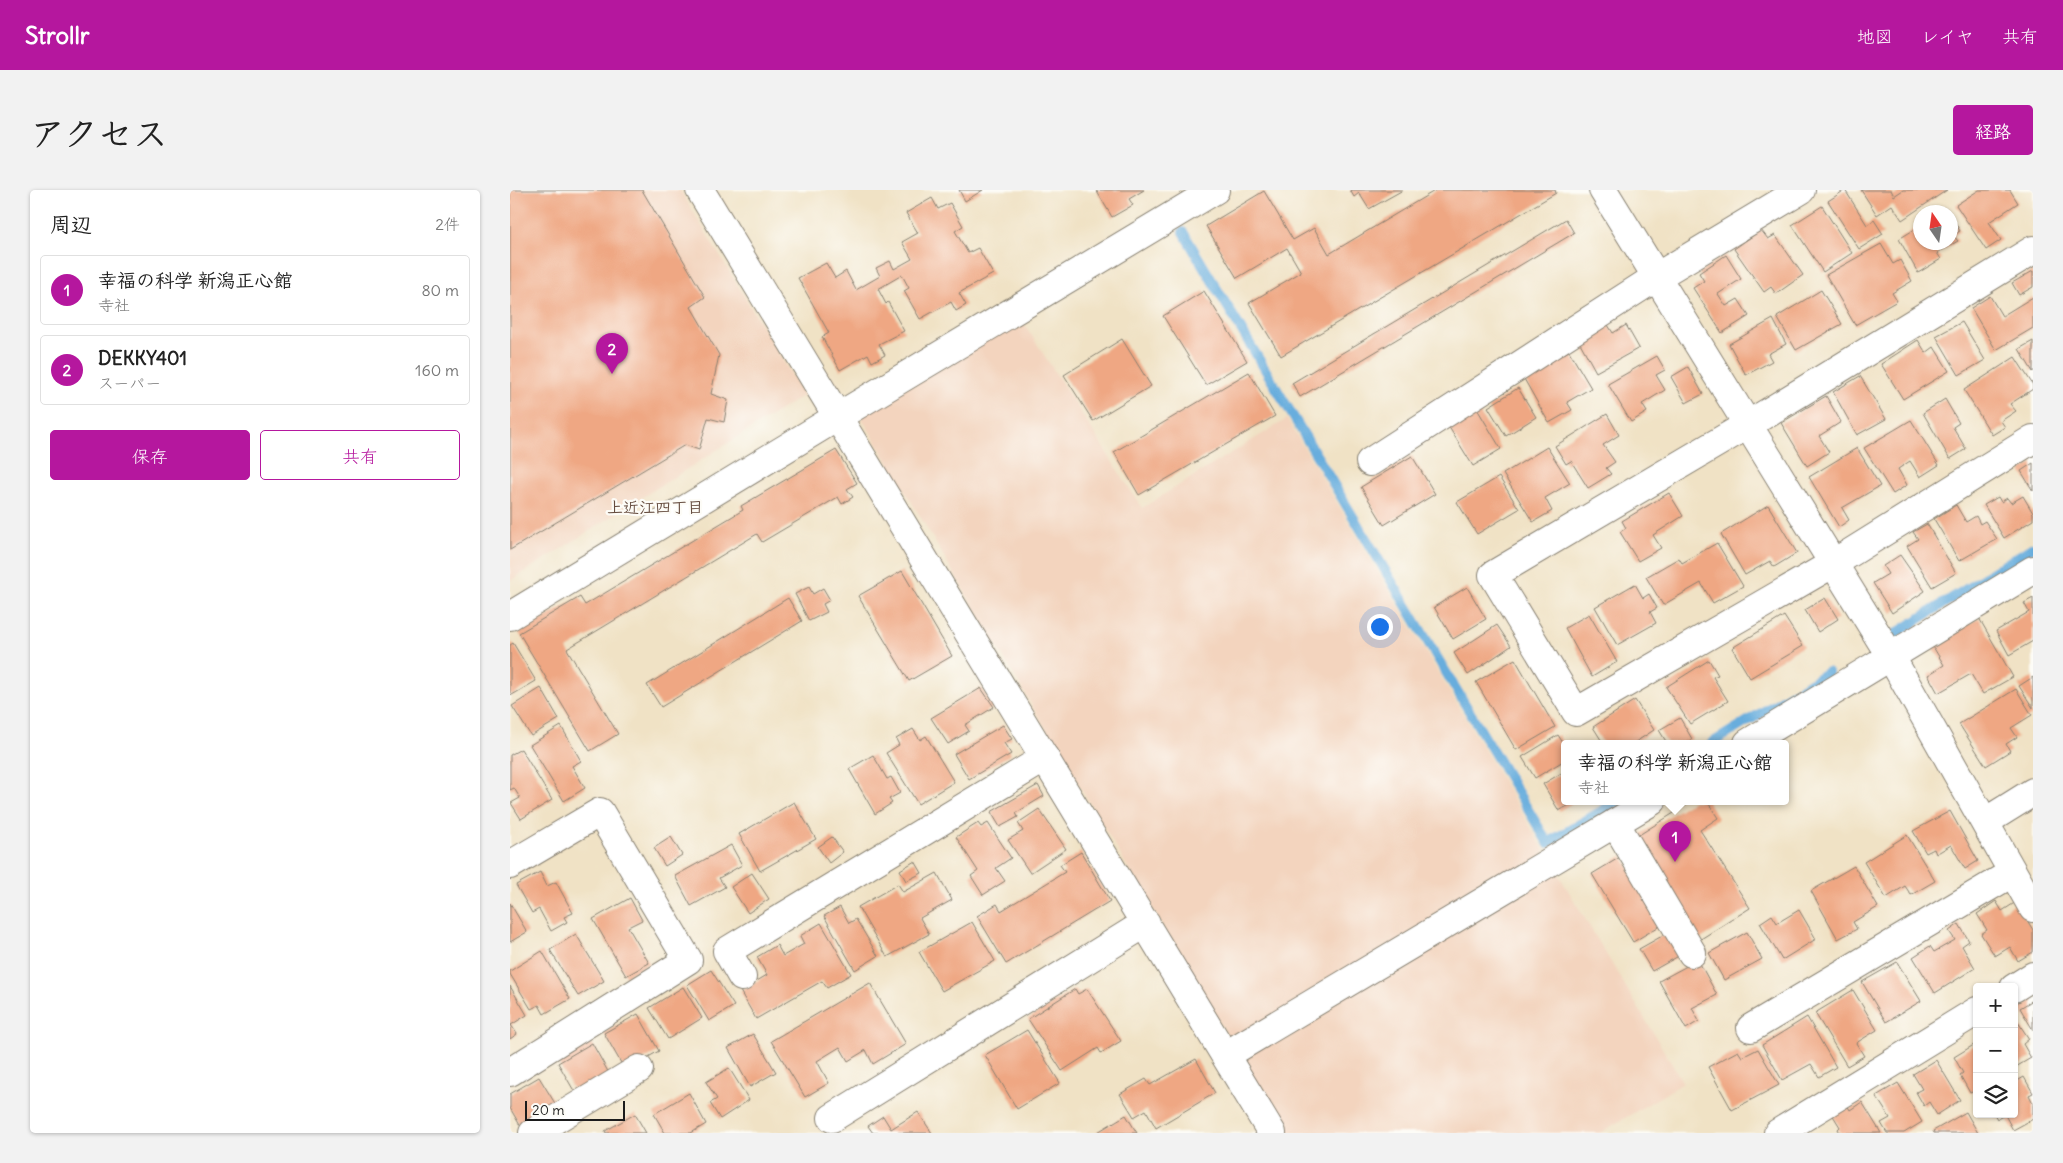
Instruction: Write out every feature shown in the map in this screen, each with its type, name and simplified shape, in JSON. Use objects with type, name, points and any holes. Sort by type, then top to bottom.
[{"type":"street","points":[[700,190],[1272,1133]]},
{"type":"street","points":[[510,616],[838,416],[1215,190]]},
{"type":"street","points":[[1603,190],[1658,276],[1891,657],[2033,908]]},
{"type":"street","points":[[1370,462],[1658,276],[1800,190]]},
{"type":"street","points":[[2033,250],[1749,424],[1493,574],[1576,712],[1834,563],[2033,439]]},
{"type":"street","points":[[1753,740],[2033,570]]},
{"type":"street","points":[[742,977],[727,951],[1045,758]]},
{"type":"street","points":[[1985,822],[2033,792]]},
{"type":"street","points":[[1226,1055],[1646,805]]},
{"type":"street","points":[[510,865],[600,812],[688,960],[510,1072]]},
{"type":"street","points":[[1615,824],[1692,953]]},
{"type":"street","points":[[1752,1028],[2012,873]]},
{"type":"street","points":[[832,1118],[1146,923]]},
{"type":"street","points":[[2018,985],[2033,976]]},
{"type":"street","points":[[1778,1133],[1973,1013]]},
{"type":"street","points":[[533,1133],[639,1068]]},
{"type":"shaded area","points":[[510,190],[680,190],[804,395],[510,581]]},
{"type":"shaded area","points":[[1021,319],[1142,508],[1287,419],[1683,1083],[1600,1133],[1285,1133],[860,415]]},
{"type":"building","points":[[510,190],[642,190],[705,297],[691,307],[719,355],[711,394],[728,400],[724,422],[708,418],[699,450],[685,445],[510,550]]},
{"type":"building","points":[[959,190],[983,190],[965,201]]},
{"type":"building","points":[[1096,190],[1144,190],[1129,199],[1133,205],[1112,217]]},
{"type":"building","points":[[1350,190],[1403,190],[1369,209],[1359,193],[1354,197]]},
{"type":"building","points":[[1436,190],[1555,190],[1556,193],[1281,356],[1249,303],[1301,272],[1287,248],[1237,278],[1206,226],[1264,191],[1293,240],[1314,228],[1329,254]]},
{"type":"building","points":[[1845,190],[1867,225],[1874,220],[1883,234],[1859,249],[1828,201]]},
{"type":"building","points":[[1861,190],[1891,190],[1894,196],[1903,190],[1947,190],[1924,205],[1913,205],[1913,213],[1902,220],[1892,205],[1877,215]]},
{"type":"building","points":[[1979,190],[2010,190],[2018,203],[1989,222],[2001,240],[1986,250],[1958,208],[1958,205],[1956,205]]},
{"type":"building","points":[[932,198],[938,209],[950,203],[963,226],[955,231],[968,253],[978,248],[993,274],[959,293],[966,305],[956,311],[951,302],[920,319],[904,291],[909,288],[902,275],[878,289],[886,304],[888,302],[904,331],[879,344],[885,355],[872,362],[868,354],[840,370],[822,337],[829,333],[798,278],[826,263],[835,278],[846,271],[856,290],[880,276],[876,268],[890,261],[894,269],[912,259],[902,242],[918,233],[906,213]]},
{"type":"building","points":[[1822,206],[1852,253],[1823,272],[1792,225]]},
{"type":"building","points":[[1566,219],[1574,233],[1300,397],[1292,383]]},
{"type":"building","points":[[1761,230],[1768,239],[1775,235],[1803,275],[1776,294],[1771,287],[1764,292],[1734,249]]},
{"type":"building","points":[[1913,230],[1913,250],[1942,250],[1937,253],[1941,259],[1918,273],[1899,239]]},
{"type":"building","points":[[1881,244],[1893,264],[1900,260],[1912,281],[1892,293],[1897,301],[1855,325],[1826,275]]},
{"type":"building","points":[[1726,255],[1741,279],[1718,294],[1726,306],[1738,299],[1749,316],[1722,333],[1693,288],[1704,281],[1699,273]]},
{"type":"building","points":[[2033,271],[2033,287],[2019,295],[2012,283]]},
{"type":"building","points":[[1821,290],[1842,324],[1796,350],[1777,317]]},
{"type":"building","points":[[1204,291],[1247,361],[1206,385],[1163,316]]},
{"type":"building","points":[[1990,296],[2002,316],[2033,297],[2033,328],[1996,350],[1971,308]]},
{"type":"building","points":[[1773,319],[1786,344],[1768,354],[1772,361],[1746,375],[1729,344]]},
{"type":"building","points":[[1962,322],[1985,360],[1959,375],[1936,336]]},
{"type":"building","points":[[1608,325],[1613,333],[1626,325],[1639,348],[1596,372],[1579,341]]},
{"type":"building","points":[[1122,339],[1151,386],[1093,421],[1064,375]]},
{"type":"building","points":[[1918,340],[1926,353],[1934,347],[1949,371],[1903,399],[1881,364]]},
{"type":"building","points":[[2033,341],[2033,372],[2019,349]]},
{"type":"building","points":[[1569,351],[1591,388],[1567,402],[1572,410],[1549,423],[1523,377]]},
{"type":"building","points":[[1657,356],[1665,370],[1656,375],[1665,390],[1642,404],[1647,412],[1631,422],[1608,384]]},
{"type":"building","points":[[2015,357],[2033,385],[2033,389],[2010,404],[2016,411],[2001,421],[2005,427],[1992,435],[1964,390]]},
{"type":"building","points":[[1688,367],[1703,394],[1686,403],[1671,377]]},
{"type":"building","points":[[1249,372],[1275,416],[1139,495],[1114,452]]},
{"type":"building","points":[[1860,376],[1886,419],[1857,435],[1833,392]]},
{"type":"building","points":[[1518,388],[1536,417],[1506,436],[1488,407]]},
{"type":"building","points":[[1826,396],[1841,422],[1819,436],[1829,452],[1807,466],[1781,423]]},
{"type":"building","points":[[1945,399],[1959,423],[1953,427],[1966,449],[1950,459],[1923,413]]},
{"type":"building","points":[[1476,407],[1501,449],[1473,466],[1447,424]]},
{"type":"building","points":[[1607,414],[1619,435],[1603,445],[1615,462],[1606,468],[1611,474],[1588,488],[1571,461],[1566,464],[1555,446]]},
{"type":"building","points":[[1911,420],[1939,465],[1920,477],[1910,461],[1898,469],[1907,485],[1893,494],[1864,448]]},
{"type":"building","points":[[1547,447],[1570,483],[1545,498],[1552,511],[1533,522],[1503,474]]},
{"type":"building","points":[[1857,448],[1880,486],[1842,508],[1849,520],[1839,527],[1809,477]]},
{"type":"building","points":[[836,450],[857,483],[847,489],[853,497],[842,504],[838,497],[762,542],[757,534],[567,649],[618,734],[590,751],[519,633],[580,597],[585,605],[743,510],[741,506]]},
{"type":"building","points":[[1412,456],[1435,494],[1384,525],[1361,487]]},
{"type":"building","points":[[2033,463],[2033,491],[2021,471]]},
{"type":"building","points":[[1499,477],[1519,509],[1477,534],[1457,502]]},
{"type":"building","points":[[1669,493],[1683,516],[1653,535],[1661,548],[1638,561],[1620,532],[1626,528],[1622,521]]},
{"type":"building","points":[[2023,496],[2033,513],[2033,520],[2004,538],[1984,505],[1998,497],[2001,502],[2007,498],[2011,503]]},
{"type":"building","points":[[1768,505],[1797,553],[1774,567],[1770,561],[1745,575],[1721,534]]},
{"type":"building","points":[[1956,505],[1966,522],[1976,516],[1980,524],[1985,521],[1997,539],[1959,561],[1934,519]]},
{"type":"building","points":[[1927,524],[1956,573],[1932,587],[1907,546],[1918,539],[1913,532]]},
{"type":"building","points":[[1717,543],[1743,586],[1713,603],[1701,583],[1663,605],[1646,577],[1679,558],[1682,563]]},
{"type":"building","points":[[1900,555],[1925,591],[1892,613],[1873,583],[1888,574],[1883,566]]},
{"type":"building","points":[[902,571],[952,656],[909,681],[858,596]]},
{"type":"building","points":[[1635,584],[1643,598],[1649,594],[1657,608],[1650,612],[1656,623],[1617,645],[1595,607]]},
{"type":"building","points":[[809,587],[813,594],[823,588],[830,600],[823,604],[827,612],[809,621],[795,594]]},
{"type":"building","points":[[1467,587],[1486,619],[1453,639],[1434,607]]},
{"type":"building","points":[[788,598],[802,621],[661,707],[647,685]]},
{"type":"building","points":[[1825,598],[1838,619],[1818,632],[1805,610]]},
{"type":"building","points":[[2033,598],[2033,641],[2009,655],[1996,631],[2029,612],[2024,603]]},
{"type":"building","points":[[1589,614],[1617,662],[1592,677],[1565,628]]},
{"type":"building","points":[[1784,616],[1803,646],[1750,678],[1732,648]]},
{"type":"building","points":[[1979,618],[2013,677],[1983,694],[1971,674],[1938,693],[1928,675],[1944,665],[1932,645]]},
{"type":"building","points":[[1497,625],[1511,646],[1468,675],[1454,653]]},
{"type":"building","points":[[513,643],[536,681],[512,695],[510,693],[510,645]]},
{"type":"building","points":[[1515,659],[1555,727],[1516,750],[1476,682]]},
{"type":"building","points":[[1709,660],[1718,675],[1713,677],[1728,701],[1690,724],[1666,687]]},
{"type":"building","points":[[2033,677],[2033,708],[2019,686]]},
{"type":"building","points":[[541,688],[559,719],[531,736],[512,706]]},
{"type":"building","points":[[981,688],[994,707],[965,725],[969,731],[948,744],[931,718]]},
{"type":"building","points":[[2016,689],[2032,715],[2011,728],[2017,737],[2006,744],[2010,751],[1986,766],[1959,724]]},
{"type":"building","points":[[1635,700],[1654,730],[1639,740],[1601,740],[1593,727]]},
{"type":"building","points":[[1680,718],[1692,739],[1665,740],[1659,730]]},
{"type":"building","points":[[1003,725],[1012,739],[1004,743],[1011,754],[969,779],[954,754]]},
{"type":"building","points":[[561,726],[581,761],[572,766],[585,788],[564,801],[530,745]]},
{"type":"building","points":[[913,729],[920,740],[926,736],[954,782],[918,804],[886,753],[899,745],[896,739]]},
{"type":"building","points":[[1558,735],[1561,740],[1561,762],[1535,778],[1522,757]]},
{"type":"building","points":[[521,749],[552,800],[521,819],[511,803],[520,798],[514,788],[510,790],[510,755]]},
{"type":"building","points":[[873,755],[887,779],[891,777],[900,793],[889,799],[892,803],[875,814],[849,769]]},
{"type":"building","points":[[1561,773],[1561,805],[1569,805],[1559,811],[1543,784]]},
{"type":"building","points":[[1038,785],[1044,796],[1016,813],[1018,817],[1000,827],[991,812]]},
{"type":"building","points":[[794,802],[816,839],[760,871],[739,834]]},
{"type":"building","points":[[1687,805],[1710,805],[1718,818],[1700,830],[1750,908],[1696,942],[1631,840]]},
{"type":"building","points":[[1039,809],[1066,849],[1030,873],[1008,840],[1023,831],[1018,823]]},
{"type":"building","points":[[1950,811],[1978,861],[1965,869],[1951,845],[1936,854],[1934,849],[1926,853],[1913,831]]},
{"type":"building","points":[[978,823],[981,827],[988,823],[1011,858],[996,868],[1005,881],[983,895],[971,876],[978,871],[956,837]]},
{"type":"building","points":[[1907,835],[1935,881],[1911,895],[1905,886],[1886,898],[1864,862]]},
{"type":"building","points":[[671,837],[682,855],[665,866],[654,848]]},
{"type":"building","points":[[832,837],[843,852],[829,863],[818,847]]},
{"type":"building","points":[[731,845],[742,865],[719,878],[725,887],[691,906],[675,876]]},
{"type":"building","points":[[1081,852],[1110,901],[1006,964],[977,916],[997,904],[1001,911],[1065,872],[1060,865]]},
{"type":"building","points":[[1622,856],[1663,924],[1633,942],[1592,874]]},
{"type":"building","points":[[915,861],[922,873],[906,881],[900,870]]},
{"type":"building","points":[[1854,866],[1878,907],[1853,922],[1857,929],[1838,939],[1811,891]]},
{"type":"building","points":[[540,872],[547,886],[556,882],[573,913],[564,917],[567,922],[551,931],[539,909],[532,913],[516,885]]},
{"type":"building","points":[[752,873],[769,899],[748,913],[731,887]]},
{"type":"building","points":[[937,873],[952,900],[920,918],[929,934],[887,957],[858,907],[898,884],[903,892]]},
{"type":"building","points":[[630,898],[642,920],[628,927],[649,963],[626,976],[593,919]]},
{"type":"building","points":[[1996,901],[2002,911],[2016,902],[2033,930],[2033,952],[2018,961],[2010,947],[1995,956],[1981,934],[1987,930],[1977,914]]},
{"type":"building","points":[[510,903],[527,932],[510,942]]},
{"type":"building","points":[[840,907],[849,923],[856,919],[878,956],[855,970],[824,916]]},
{"type":"building","points":[[1799,910],[1816,939],[1782,960],[1760,923],[1772,915],[1777,923]]},
{"type":"building","points":[[972,922],[995,961],[942,991],[919,952]]},
{"type":"building","points":[[821,923],[851,974],[827,988],[822,981],[756,1019],[740,991],[767,975],[757,957],[777,945],[783,956],[804,944],[800,936]]},
{"type":"building","points":[[1959,924],[1969,941],[1962,946],[1975,968],[1935,993],[1913,957],[1930,946],[1934,952],[1955,940],[1949,931]]},
{"type":"building","points":[[1671,931],[1684,953],[1652,971],[1639,949]]},
{"type":"building","points":[[1747,932],[1762,959],[1724,980],[1709,953]]},
{"type":"building","points":[[576,934],[604,981],[578,996],[550,950]]},
{"type":"building","points":[[542,951],[570,999],[544,1014],[539,1005],[531,1009],[510,974],[510,971]]},
{"type":"building","points":[[1698,960],[1717,995],[1692,1008],[1699,1021],[1686,1029],[1659,981]]},
{"type":"building","points":[[1897,962],[1921,1001],[1886,1022],[1862,982]]},
{"type":"building","points":[[711,970],[734,1006],[709,1021],[687,985]]},
{"type":"building","points":[[870,983],[906,1044],[873,1064],[866,1050],[848,1061],[840,1047],[817,1061],[829,1083],[805,1097],[771,1041]]},
{"type":"building","points":[[510,986],[527,1015],[511,1025],[517,1034],[510,1039]]},
{"type":"building","points":[[683,987],[702,1018],[668,1039],[649,1008]]},
{"type":"building","points":[[1075,989],[1078,994],[1087,989],[1121,1041],[1101,1053],[1098,1048],[1062,1071],[1028,1019]]},
{"type":"building","points":[[1853,990],[1877,1030],[1856,1043],[1864,1056],[1847,1066],[1815,1013]]},
{"type":"building","points":[[2033,1000],[2033,1030],[2020,1008]]},
{"type":"building","points":[[638,1014],[659,1051],[625,1070],[604,1033]]},
{"type":"building","points":[[1807,1017],[1836,1067],[1819,1077],[1811,1064],[1782,1080],[1762,1045]]},
{"type":"building","points":[[2018,1022],[2029,1039],[2023,1044],[2031,1058],[2018,1066]]},
{"type":"building","points":[[1027,1030],[1060,1083],[1017,1109],[985,1055]]},
{"type":"building","points":[[753,1034],[776,1072],[750,1087],[728,1048]]},
{"type":"building","points":[[592,1043],[611,1077],[577,1096],[558,1063]]},
{"type":"building","points":[[1973,1045],[1973,1092],[1970,1093],[1960,1075],[1963,1073],[1954,1057]]},
{"type":"building","points":[[1758,1049],[1779,1085],[1732,1110],[1708,1067],[1738,1051],[1742,1057]]},
{"type":"building","points":[[1196,1059],[1215,1093],[1156,1128],[1146,1110],[1134,1117],[1120,1094],[1146,1079],[1150,1085]]},
{"type":"building","points":[[1936,1060],[1960,1100],[1937,1115],[1929,1102],[1924,1106],[1916,1092],[1922,1089],[1913,1074]]},
{"type":"building","points":[[729,1068],[749,1100],[720,1119],[710,1103],[717,1099],[706,1082]]},
{"type":"building","points":[[539,1077],[556,1105],[521,1127],[510,1108],[510,1094]]},
{"type":"building","points":[[2024,1077],[2033,1093],[2029,1095],[2033,1103],[2033,1119],[2013,1130],[2007,1118],[2018,1118],[2018,1081]]},
{"type":"building","points":[[1898,1083],[1922,1122],[1904,1133],[1887,1133],[1881,1123],[1890,1118],[1876,1096]]},
{"type":"building","points":[[689,1093],[706,1124],[691,1133],[665,1133],[654,1114]]},
{"type":"building","points":[[1862,1102],[1881,1133],[1840,1133],[1838,1129],[1840,1127],[1832,1114],[1847,1105],[1850,1110]]},
{"type":"building","points":[[918,1112],[932,1133],[873,1133],[868,1126],[883,1116],[891,1129]]},
{"type":"building","points":[[1966,1112],[1978,1133],[1934,1133],[1933,1131]]},
{"type":"building","points":[[635,1114],[646,1133],[606,1133],[605,1131]]},
{"type":"building","points":[[1126,1115],[1137,1133],[1096,1133]]},
{"type":"waterway","points":[[1183,232],[1548,843],[1611,805]]},
{"type":"waterway","points":[[1892,636],[2033,547]]},
{"type":"waterway","points":[[1717,740],[1828,672]]},
{"type":"place","name":"DEKKY401","points":[[612,374]]},
{"type":"place","name":"幸福の科学 新潟正心館","points":[[1675,862]]},
{"type":"district","name":"上近江四丁目","points":[[655,507]]}]
